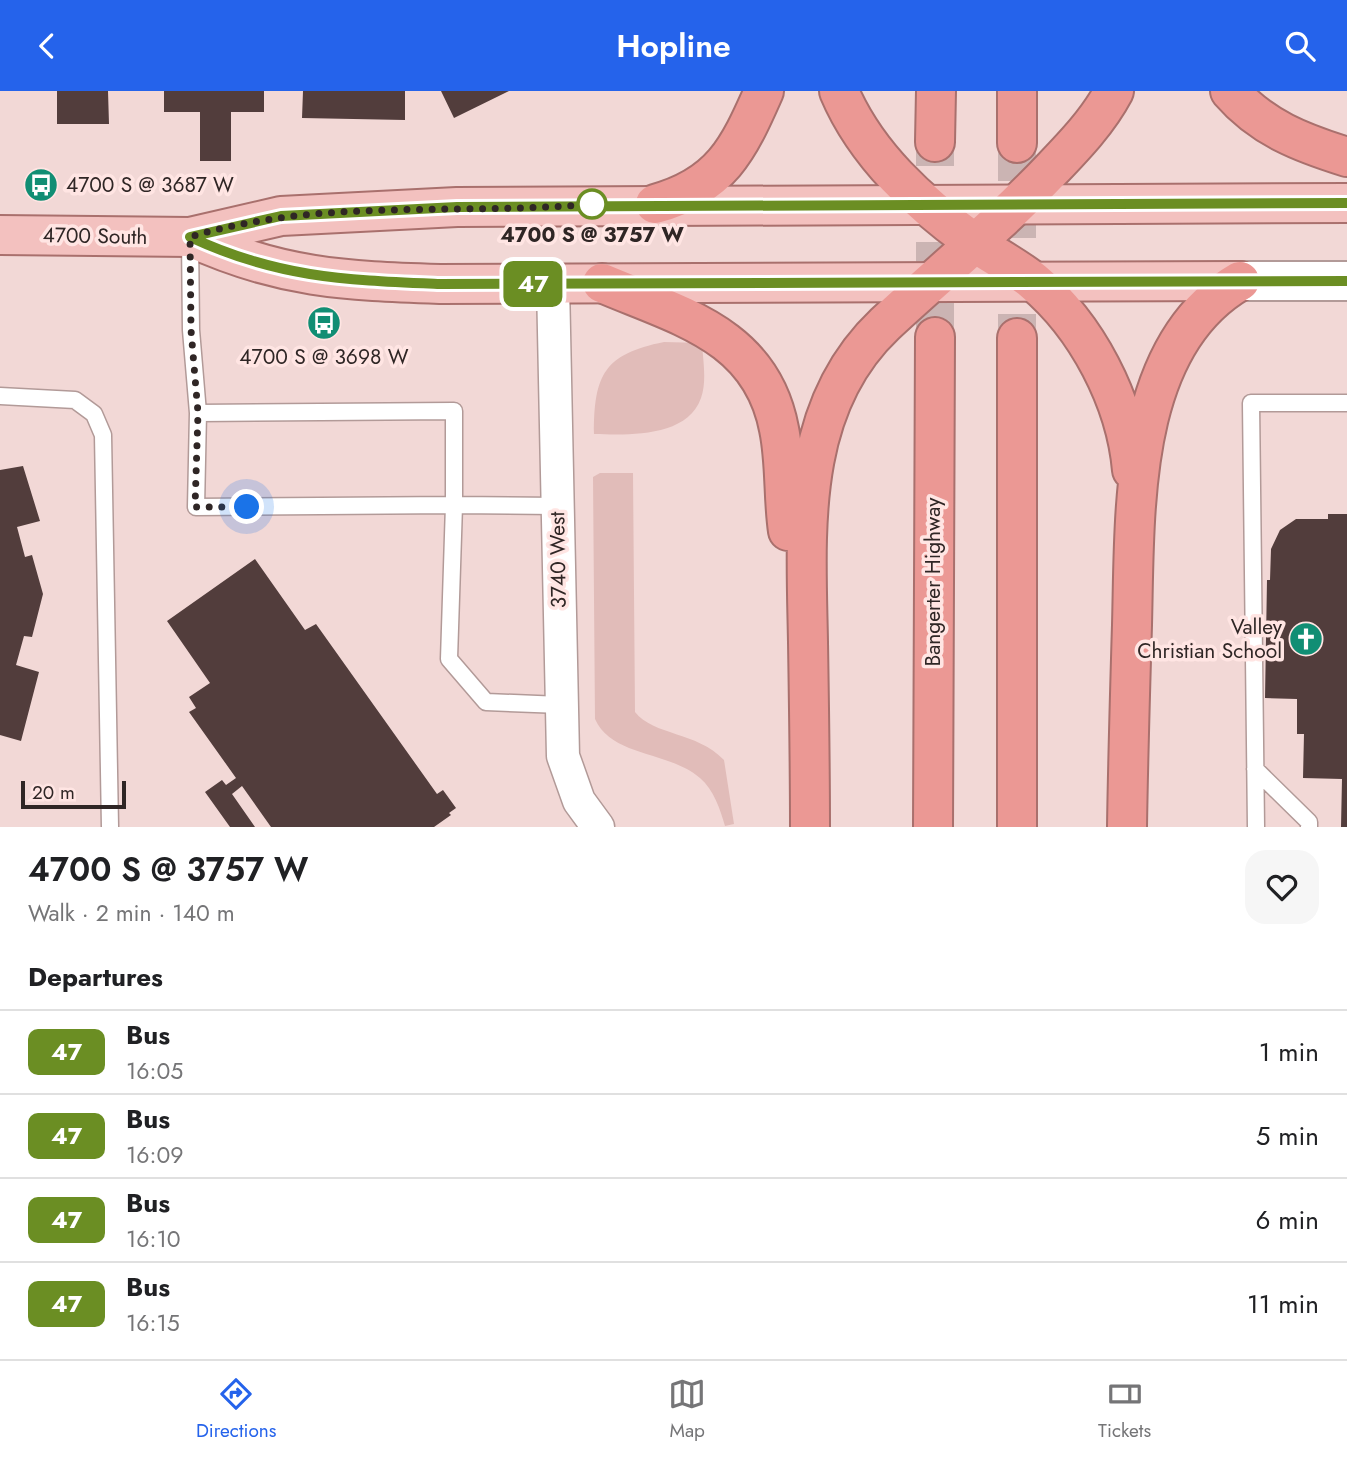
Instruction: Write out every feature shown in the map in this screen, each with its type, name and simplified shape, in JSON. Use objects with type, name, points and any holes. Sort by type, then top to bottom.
[{"type":"highway","points":[[655,204],[689,193],[718,172],[740,145],[764,91]]},
{"type":"highway","points":[[839,91],[873,150],[923,204],[976,244],[1033,281],[1080,334],[1111,390],[1131,459],[1135,499],[1127,827]]},
{"type":"highway","points":[[935,142],[936,91]]},
{"type":"highway","points":[[1017,91],[1017,143]]},
{"type":"highway","points":[[810,827],[807,498],[821,432],[849,370],[869,342],[1017,204],[1088,131],[1114,91]]},
{"type":"highway","points":[[1230,91],[1260,120],[1285,135],[1347,157]]},
{"type":"highway","points":[[1135,499],[1152,408],[1182,336],[1204,306],[1240,281]]},
{"type":"highway","points":[[602,283],[708,328],[726,339],[748,361],[765,386],[780,432],[788,527],[807,625]]},
{"type":"highway","name":"Bangerter Highway","points":[[933,827],[934,337]]},
{"type":"highway","points":[[1017,338],[1017,827]]},
{"type":"main road","name":"4700 South","points":[[0,235],[190,237],[250,221],[313,213],[655,204],[1347,203]]},
{"type":"main road","name":"4700 South","points":[[190,237],[262,266],[338,280],[553,284],[1347,281]]},
{"type":"street","name":"3740 West","points":[[553,284],[563,756],[579,801],[598,827]]},
{"type":"lane","points":[[190,237],[191,330],[198,413],[195,507],[557,506]]},
{"type":"lane","points":[[0,396],[75,400],[94,414],[103,435],[110,827]]},
{"type":"lane","points":[[1256,827],[1251,403],[1347,404]]},
{"type":"lane","points":[[198,413],[454,411],[449,659],[486,702],[561,705]]},
{"type":"lane","points":[[1255,769],[1309,822],[1309,827]]},
{"type":"shaded area","points":[[664,342],[702,343],[704,385],[694,411],[683,421],[655,431],[639,434],[594,434],[596,396],[607,370],[628,353]]},
{"type":"shaded area","points":[[600,473],[633,473],[635,712],[653,726],[689,738],[724,760],[734,824],[725,826],[713,794],[700,778],[687,769],[614,740],[603,731],[595,719],[593,477]]},
{"type":"building","points":[[57,91],[108,91],[109,124],[57,124]]},
{"type":"building","points":[[164,91],[264,91],[264,112],[231,112],[231,161],[200,161],[200,112],[164,112]]},
{"type":"building","points":[[303,91],[405,91],[405,120],[302,118]]},
{"type":"building","points":[[441,91],[509,91],[454,118]]},
{"type":"building","points":[[23,466],[40,521],[17,527],[25,557],[32,555],[43,594],[32,637],[24,636],[16,665],[39,672],[21,741],[0,735],[0,470]]},
{"type":"building","name":"Valley Christian School","points":[[1328,514],[1347,514],[1347,827],[1341,827],[1342,779],[1303,778],[1304,734],[1297,734],[1297,699],[1265,698],[1267,580],[1270,580],[1271,549],[1280,530],[1296,519],[1328,519]]},
{"type":"building","points":[[255,559],[305,630],[316,624],[437,794],[443,790],[456,808],[449,813],[451,815],[434,827],[271,827],[242,786],[232,794],[255,827],[230,827],[205,792],[222,780],[226,785],[236,778],[189,712],[196,708],[189,697],[210,683],[167,621]]},
{"type":"tunnel","points":[[935,142],[935,337]]},
{"type":"tunnel","points":[[1017,143],[1017,338]]},
{"type":"bus line","name":"47","points":[[1347,203],[591,204],[457,207],[281,216],[219,228],[190,237],[225,254],[299,275],[338,280],[440,284],[1347,281]]},
{"type":"place","name":"4700 S @ 3687 W","points":[[41,185]]},
{"type":"place","name":"4700 S @ 3757 W","points":[[592,204]]},
{"type":"place","name":"4700 S @ 3698 W","points":[[324,323]]},
{"type":"place","name":"Valley Christian School","points":[[1306,639]]},
{"type":"route","points":[[247,507],[195,507],[198,413],[191,330],[190,237],[250,221],[313,213],[592,204]]}]
